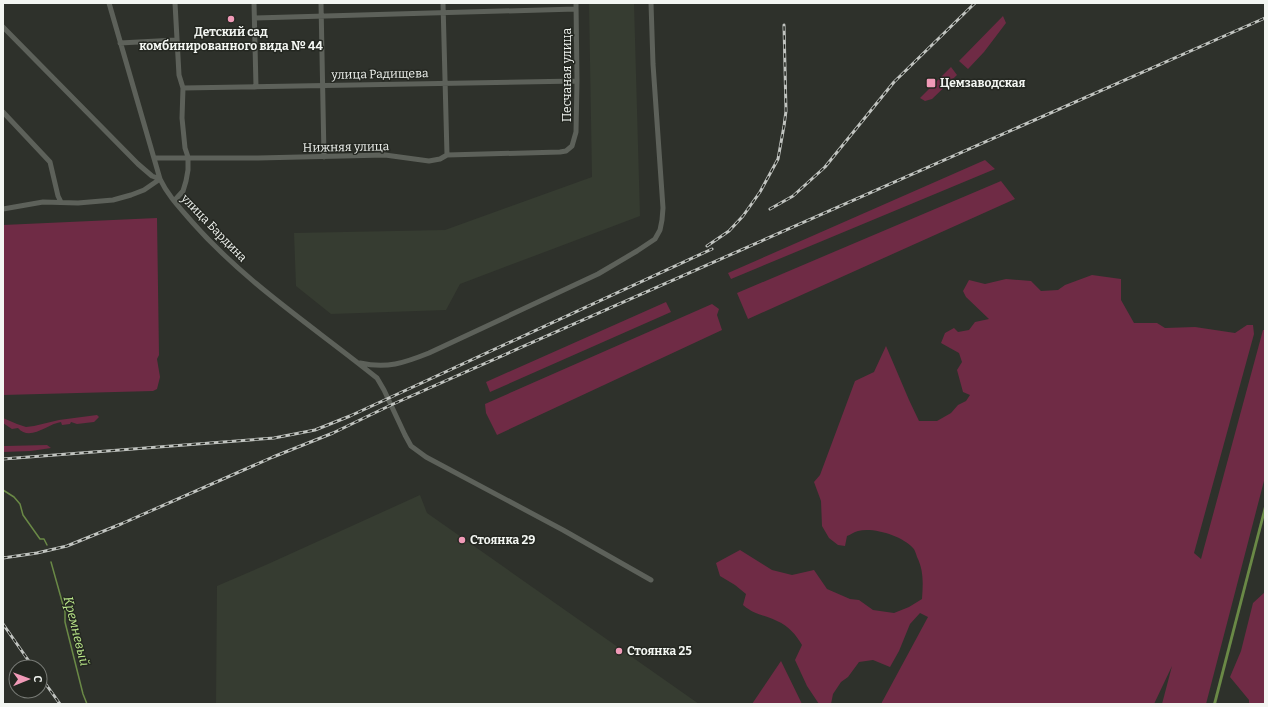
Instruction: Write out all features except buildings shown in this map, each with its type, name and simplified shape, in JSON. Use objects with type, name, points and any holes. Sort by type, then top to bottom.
[{"type":"street","points":[[3,209],[43,202],[89,203],[123,198],[144,190],[160,179],[120,43],[110,3]]},
{"type":"street","points":[[174,201],[182,191],[188,170],[188,158],[185,148],[182,118],[183,88],[179,75],[175,3]]},
{"type":"street","points":[[254,3],[256,86]]},
{"type":"street","points":[[321,3],[324,157]]},
{"type":"street","points":[[443,3],[448,155]]},
{"type":"street","name":"Песчаная улица","points":[[572,146],[576,132],[576,3]]},
{"type":"street","points":[[357,362],[372,366],[390,366],[406,362],[429,353],[598,274],[654,239],[660,230],[663,208],[650,3]]},
{"type":"street","points":[[255,18],[576,9]]},
{"type":"street","name":"улица Бардина","points":[[3,27],[138,164],[152,176],[160,179],[174,201],[206,237],[251,280],[377,378],[412,446],[426,457],[563,530],[651,580]]},
{"type":"street","points":[[120,43],[176,40]]},
{"type":"street","name":"улица Радищева","points":[[183,88],[577,81]]},
{"type":"street","points":[[3,112],[50,162],[58,196],[61,202]]},
{"type":"street","name":"Нижняя улица","points":[[154,158],[324,157],[385,155],[429,161],[448,155],[560,152],[566,151],[572,146]]},
{"type":"shaded area","points":[[589,3],[634,3],[640,216],[460,284],[446,310],[331,314],[296,286],[294,233],[445,230],[592,177]]},
{"type":"shaded area","points":[[1003,16],[1006,23],[984,52],[968,69],[959,61]]},
{"type":"shaded area","points":[[951,67],[957,75],[932,99],[925,101],[920,98]]},
{"type":"shaded area","points":[[985,160],[995,169],[731,279],[728,273]]},
{"type":"shaded area","points":[[1001,181],[1015,199],[748,319],[737,293]]},
{"type":"shaded area","points":[[157,218],[159,355],[157,359],[160,377],[157,389],[153,391],[3,395],[3,225]]},
{"type":"shaded area","points":[[1092,275],[1121,279],[1121,300],[1134,323],[1157,323],[1165,328],[1195,327],[1235,333],[1247,325],[1253,325],[1254,334],[1194,553],[1201,559],[1263,330],[1265,330],[1265,477],[1206,704],[1162,704],[1172,666],[1154,704],[881,704],[928,617],[920,613],[910,624],[899,651],[890,667],[873,660],[859,662],[848,677],[841,682],[833,694],[831,704],[819,704],[807,686],[795,660],[802,645],[792,631],[781,623],[756,613],[743,605],[746,594],[720,576],[716,563],[740,550],[772,570],[792,575],[814,570],[827,589],[850,599],[859,600],[873,610],[894,613],[909,607],[922,599],[923,583],[921,567],[913,548],[908,544],[895,536],[880,531],[865,530],[857,531],[847,536],[845,546],[838,545],[829,538],[822,526],[821,501],[814,482],[820,475],[855,381],[874,372],[886,346],[919,421],[937,421],[951,413],[958,405],[966,401],[970,395],[963,392],[957,370],[962,362],[959,353],[941,343],[945,333],[954,328],[958,332],[969,330],[975,322],[989,319],[966,297],[963,291],[969,280],[985,284],[1006,279],[1031,281],[1041,291],[1058,290],[1065,285]]},
{"type":"shaded area","points":[[666,302],[671,312],[490,392],[486,382]]},
{"type":"shaded area","points":[[712,304],[719,309],[717,315],[722,330],[497,435],[486,413],[485,404]]},
{"type":"shaded area","points":[[97,415],[99,417],[94,422],[77,424],[71,422],[70,424],[62,425],[61,422],[33,433],[23,432],[18,428],[12,429],[3,423],[3,418],[26,427],[59,420]]},
{"type":"shaded area","points":[[47,445],[51,448],[31,451],[3,452],[3,446]]},
{"type":"shaded area","points":[[420,495],[427,513],[699,704],[216,704],[217,586]]},
{"type":"shaded area","points":[[1265,503],[1265,514],[1216,704],[1213,704]]},
{"type":"shaded area","points":[[1265,592],[1265,704],[1249,704],[1249,700],[1230,677],[1241,651],[1253,603]]},
{"type":"shaded area","points":[[781,661],[802,704],[752,704]]},
{"type":"waterway","name":"Кремневый","points":[[3,490],[14,497],[20,504],[23,515],[40,539],[44,539],[47,545]]},
{"type":"waterway","name":"Кремневый","points":[[51,562],[65,612],[65,622],[83,694],[87,704]]},
{"type":"railway","points":[[770,209],[793,196],[825,167],[894,82],[975,3]]},
{"type":"railway","points":[[3,558],[37,553],[67,546],[121,524],[273,457],[333,433],[391,405],[1265,18]]},
{"type":"railway","points":[[707,246],[729,231],[743,216],[760,192],[778,159],[786,111],[784,25]]},
{"type":"railway","points":[[3,459],[274,438],[315,430],[350,416],[712,249]]},
{"type":"railway","points":[[3,624],[27,659]]},
{"type":"railway","points":[[48,687],[60,704]]},
{"type":"place","name":"Детский сад комбинированного вида № 44","points":[[231,19]]},
{"type":"place","name":"Цемзаводская","points":[[931,83]]},
{"type":"place","name":"Стоянка 29","points":[[462,540]]},
{"type":"place","name":"Стоянка 25","points":[[619,651]]}]
